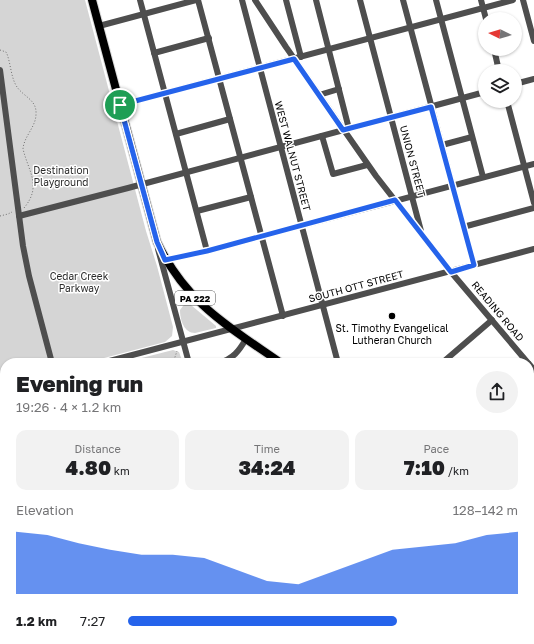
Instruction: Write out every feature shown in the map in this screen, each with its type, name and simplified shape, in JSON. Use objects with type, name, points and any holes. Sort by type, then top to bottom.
[{"type":"main road","name":"PA 222","points":[[92,0],[157,242],[165,260],[175,275],[212,315],[231,330],[274,358]]},
{"type":"street","points":[[140,0],[207,251]]},
{"type":"street","points":[[98,26],[197,0],[220,78],[283,316]]},
{"type":"street","name":"WEST WALNUT STREET","points":[[242,0],[337,358]]},
{"type":"street","name":"READING ROAD","points":[[255,0],[319,95],[346,129],[367,165],[451,272],[523,358]]},
{"type":"street","points":[[286,0],[301,57]]},
{"type":"street","points":[[316,0],[339,89],[346,129]]},
{"type":"street","name":"UNION STREET","points":[[360,0],[422,234]]},
{"type":"street","points":[[403,0],[474,265]]},
{"type":"street","points":[[436,0],[483,177]]},
{"type":"street","points":[[481,0],[484,12]]},
{"type":"street","points":[[120,105],[512,0]]},
{"type":"street","points":[[523,0],[534,41]]},
{"type":"street","points":[[154,53],[209,38]]},
{"type":"street","points":[[0,70],[29,276],[51,358]]},
{"type":"street","points":[[522,82],[534,79]]},
{"type":"street","points":[[319,95],[339,89]]},
{"type":"street","points":[[20,213],[241,158],[478,94]]},
{"type":"street","points":[[509,108],[534,203]]},
{"type":"street","points":[[176,134],[230,119]]},
{"type":"street","points":[[322,136],[332,174],[367,165]]},
{"type":"street","points":[[442,145],[472,137]]},
{"type":"street","points":[[165,260],[207,251],[534,164]]},
{"type":"street","points":[[197,211],[251,197]]},
{"type":"street","points":[[463,227],[534,208]]},
{"type":"street","points":[[157,242],[188,358]]},
{"type":"street","name":"SOUTH OTT STREET","points":[[121,358],[534,249]]},
{"type":"street","points":[[448,358],[492,320]]},
{"type":"street","points":[[230,358],[236,354],[246,339]]},
{"type":"path","points":[[0,50],[6,52],[16,85],[31,99],[36,111],[36,120],[23,149],[34,188],[30,200],[20,213]]},
{"type":"path","points":[[0,216],[11,213],[13,209]]},
{"type":"path","points":[[175,358],[177,351]]},
{"type":"green space","name":"Cedar Creek Parkway","points":[[0,0],[85,0],[173,327],[172,336],[165,342],[104,358],[0,358]]},
{"type":"green space","points":[[185,304],[191,305],[216,326],[216,328],[195,333],[188,331],[183,325],[180,314],[180,310]]},
{"type":"green space","points":[[173,350],[179,352],[181,358],[142,358]]},
{"type":"place","name":"St. Timothy Evangelical Lutheran Church","points":[[392,316]]},
{"type":"route","points":[[294,59],[343,130],[431,107],[474,265],[451,272],[395,200],[207,251],[165,260],[157,242],[120,105],[294,59]]},
{"type":"park label","name":"Destination Playground","points":[[61,176]]}]
